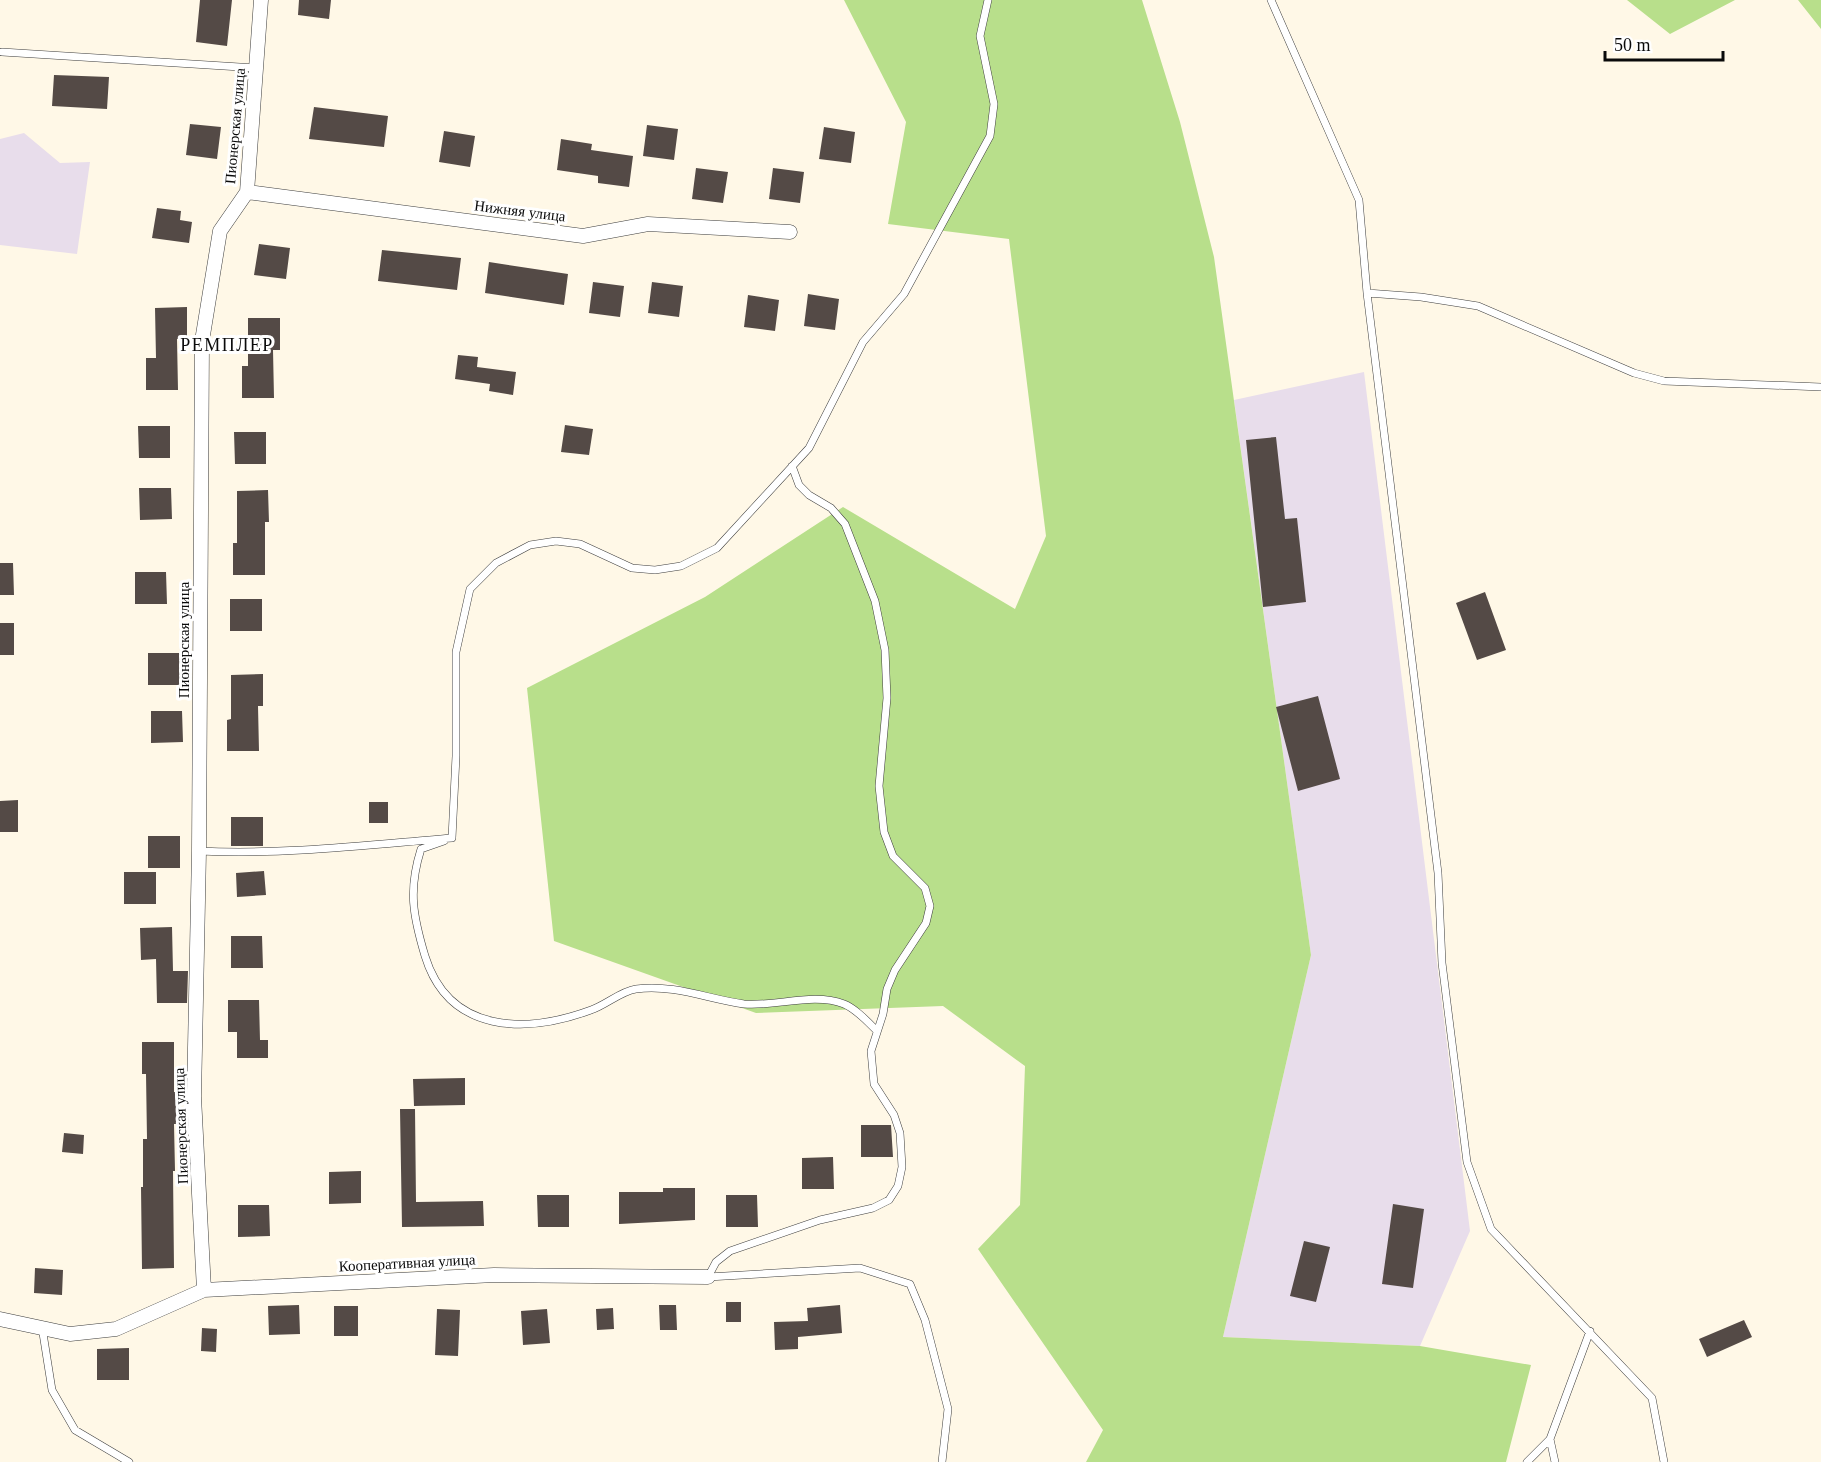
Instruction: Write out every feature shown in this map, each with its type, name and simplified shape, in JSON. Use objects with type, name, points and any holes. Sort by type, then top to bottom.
[{"type":"street","name":"Пионерская улица","points":[[204,1290],[194,1097],[199,851],[202,341],[220,231],[247,192],[261,0]]},
{"type":"street","name":"Нижняя улица","points":[[247,192],[583,236],[648,224],[790,232]]},
{"type":"street","name":"Кооперативная улица","points":[[0,1318],[70,1334],[116,1329],[204,1290],[494,1275],[708,1277]]},
{"type":"lane","points":[[452,838],[456,756],[456,652],[470,589],[496,563],[530,545],[556,541],[580,544],[632,568],[655,570],[681,566],[717,548],[809,448],[863,342],[904,294],[990,136],[994,104],[980,36],[988,0]]},
{"type":"lane","points":[[1271,0],[1359,200],[1367,293],[1437,861],[1442,963],[1467,1162],[1491,1229],[1652,1398],[1664,1462]]},
{"type":"lane","points":[[2,52],[256,68]]},
{"type":"lane","points":[[1367,293],[1420,297],[1478,306],[1634,373],[1664,381],[1821,387]]},
{"type":"lane","points":[[708,1277],[716,1262],[730,1251],[820,1220],[873,1208],[889,1200],[894,1193],[902,1167],[900,1133],[894,1114],[874,1084],[871,1051],[883,1014],[887,989],[896,970],[926,923],[930,906],[925,888],[893,856],[884,832],[879,786],[886,698],[885,650],[876,601],[845,524],[831,508],[809,495],[799,485],[792,466]]},
{"type":"lane","points":[[199,851],[260,853],[354,848],[452,838]]},
{"type":"lane","points":[[452,838],[422,849],[413,874],[412,899],[416,926],[427,961],[440,988],[460,1009],[485,1021],[509,1024],[570,1017],[594,1010],[633,989],[655,988],[745,1004],[821,1000],[844,1004],[876,1030]]},
{"type":"lane","points":[[708,1277],[860,1268],[910,1284],[925,1320],[948,1409],[942,1462]]},
{"type":"lane","points":[[42,1327],[52,1390],[75,1430],[129,1462]]},
{"type":"lane","points":[[1527,1462],[1550,1439],[1590,1331]]},
{"type":"lane","points":[[1550,1439],[1555,1462]]},
{"type":"shaded area","points":[[24,133],[60,163],[90,162],[77,254],[0,245],[0,139]]},
{"type":"shaded area","points":[[1364,372],[1470,1231],[1420,1346],[1223,1337],[1311,955],[1234,400]]},
{"type":"green space","points":[[844,0],[1142,0],[1180,122],[1214,257],[1311,955],[1223,1337],[1420,1346],[1531,1365],[1506,1462],[1086,1462],[1103,1430],[978,1249],[1020,1205],[1025,1066],[943,1006],[756,1013],[554,941],[527,688],[705,597],[843,507],[1015,609],[1046,536],[1009,239],[888,224],[906,122]]},
{"type":"green space","points":[[1627,0],[1735,0],[1670,34]]},
{"type":"green space","points":[[1798,0],[1821,0],[1821,29]]},
{"type":"building","points":[[200,0],[232,0],[227,46],[196,42]]},
{"type":"building","points":[[299,0],[331,0],[329,19],[298,15]]},
{"type":"building","points":[[54,75],[109,77],[107,109],[52,106]]},
{"type":"building","points":[[314,107],[388,116],[384,147],[309,139]]},
{"type":"building","points":[[190,124],[221,127],[217,159],[186,155]]},
{"type":"building","points":[[647,125],[678,129],[674,160],[643,156]]},
{"type":"building","points":[[824,127],[855,132],[851,163],[819,159]]},
{"type":"building","points":[[444,131],[475,136],[470,167],[439,162]]},
{"type":"building","points":[[561,139],[592,144],[591,150],[633,156],[629,187],[598,183],[598,176],[557,170]]},
{"type":"building","points":[[696,168],[728,172],[723,203],[692,199]]},
{"type":"building","points":[[773,168],[804,172],[800,203],[769,199]]},
{"type":"building","points":[[157,208],[181,211],[180,220],[192,222],[189,243],[152,238]]},
{"type":"building","points":[[259,244],[290,248],[286,279],[254,275]]},
{"type":"building","points":[[382,250],[461,258],[457,290],[378,281]]},
{"type":"building","points":[[489,262],[568,274],[564,305],[485,293]]},
{"type":"building","points":[[593,282],[624,286],[620,317],[589,313]]},
{"type":"building","points":[[652,282],[683,286],[679,317],[648,313]]},
{"type":"building","points":[[808,294],[839,299],[835,330],[804,326]]},
{"type":"building","points":[[748,295],[779,300],[775,331],[744,327]]},
{"type":"building","points":[[187,307],[187,339],[177,339],[178,390],[146,390],[146,358],[156,358],[155,308]]},
{"type":"building","points":[[248,318],[280,318],[280,350],[273,350],[274,398],[242,398],[242,366],[248,366]]},
{"type":"building","points":[[458,355],[478,357],[477,367],[516,372],[513,395],[489,391],[490,384],[455,379]]},
{"type":"building","points":[[565,425],[593,429],[589,455],[561,452]]},
{"type":"building","points":[[138,426],[170,426],[170,458],[139,458]]},
{"type":"building","points":[[234,432],[266,432],[266,464],[235,464]]},
{"type":"building","points":[[1276,437],[1285,519],[1297,518],[1306,602],[1263,607],[1246,440]]},
{"type":"building","points":[[139,488],[171,488],[172,519],[140,520]]},
{"type":"building","points":[[268,490],[269,522],[265,522],[265,575],[233,575],[233,543],[237,543],[237,491]]},
{"type":"building","points":[[0,563],[13,563],[14,595],[0,595]]},
{"type":"building","points":[[135,572],[166,572],[167,604],[135,604]]},
{"type":"building","points":[[1485,592],[1506,650],[1477,660],[1456,603]]},
{"type":"building","points":[[230,599],[262,599],[262,631],[230,631]]},
{"type":"building","points":[[0,623],[14,623],[14,655],[0,655]]},
{"type":"building","points":[[148,653],[180,653],[180,685],[148,685]]},
{"type":"building","points":[[263,674],[263,706],[258,706],[259,751],[227,751],[227,720],[231,719],[231,675]]},
{"type":"building","points":[[1318,696],[1340,779],[1298,791],[1276,707]]},
{"type":"building","points":[[151,711],[182,711],[183,742],[151,743]]},
{"type":"building","points":[[18,800],[18,832],[0,832],[0,801]]},
{"type":"building","points":[[369,802],[388,802],[388,823],[369,823]]},
{"type":"building","points":[[231,817],[263,817],[263,846],[231,846]]},
{"type":"building","points":[[148,836],[180,836],[180,868],[148,868]]},
{"type":"building","points":[[264,871],[266,895],[237,897],[236,873]]},
{"type":"building","points":[[124,872],[156,872],[156,904],[124,904]]},
{"type":"building","points":[[172,927],[173,971],[188,971],[187,1003],[157,1003],[156,959],[141,960],[140,928]]},
{"type":"building","points":[[231,936],[262,936],[263,968],[231,968]]},
{"type":"building","points":[[228,1000],[259,1000],[260,1040],[268,1040],[268,1058],[237,1058],[237,1032],[228,1032]]},
{"type":"building","points":[[142,1042],[174,1042],[174,1092],[178,1092],[178,1124],[174,1124],[174,1268],[142,1269],[141,1187],[143,1187],[143,1139],[147,1139],[146,1074],[142,1074]]},
{"type":"building","points":[[465,1078],[465,1105],[414,1106],[413,1079]]},
{"type":"building","points":[[400,1109],[415,1109],[416,1202],[483,1201],[484,1226],[402,1227]]},
{"type":"building","points":[[861,1125],[891,1125],[893,1157],[861,1157]]},
{"type":"building","points":[[64,1133],[84,1135],[83,1154],[62,1152]]},
{"type":"building","points":[[833,1157],[834,1189],[802,1189],[802,1158]]},
{"type":"building","points":[[361,1171],[361,1203],[329,1204],[329,1172]]},
{"type":"building","points":[[663,1188],[695,1188],[695,1220],[619,1224],[619,1192],[663,1192]]},
{"type":"building","points":[[537,1195],[569,1195],[569,1227],[538,1227]]},
{"type":"building","points":[[726,1195],[757,1195],[758,1227],[726,1227]]},
{"type":"building","points":[[1393,1204],[1424,1209],[1413,1288],[1382,1284]]},
{"type":"building","points":[[238,1205],[269,1205],[270,1236],[238,1237]]},
{"type":"building","points":[[1304,1241],[1330,1247],[1316,1302],[1290,1296]]},
{"type":"building","points":[[35,1268],[63,1270],[62,1295],[34,1293]]},
{"type":"building","points":[[726,1302],[741,1302],[741,1322],[726,1322]]},
{"type":"building","points":[[299,1305],[300,1334],[269,1335],[268,1306]]},
{"type":"building","points":[[659,1305],[676,1305],[677,1330],[660,1330]]},
{"type":"building","points":[[840,1305],[842,1333],[798,1337],[798,1349],[775,1350],[774,1322],[808,1321],[807,1308]]},
{"type":"building","points":[[334,1306],[358,1306],[358,1336],[334,1336]]},
{"type":"building","points":[[613,1308],[614,1329],[597,1330],[596,1309]]},
{"type":"building","points":[[437,1309],[460,1310],[458,1356],[435,1355]]},
{"type":"building","points":[[547,1309],[550,1343],[523,1345],[521,1311]]},
{"type":"building","points":[[1744,1320],[1752,1337],[1707,1357],[1699,1339]]},
{"type":"building","points":[[202,1328],[217,1329],[216,1352],[201,1351]]},
{"type":"building","points":[[129,1348],[129,1380],[97,1380],[97,1349]]},
{"type":"district","name":"РЕМПЛЕР","points":[[227,345]]}]
